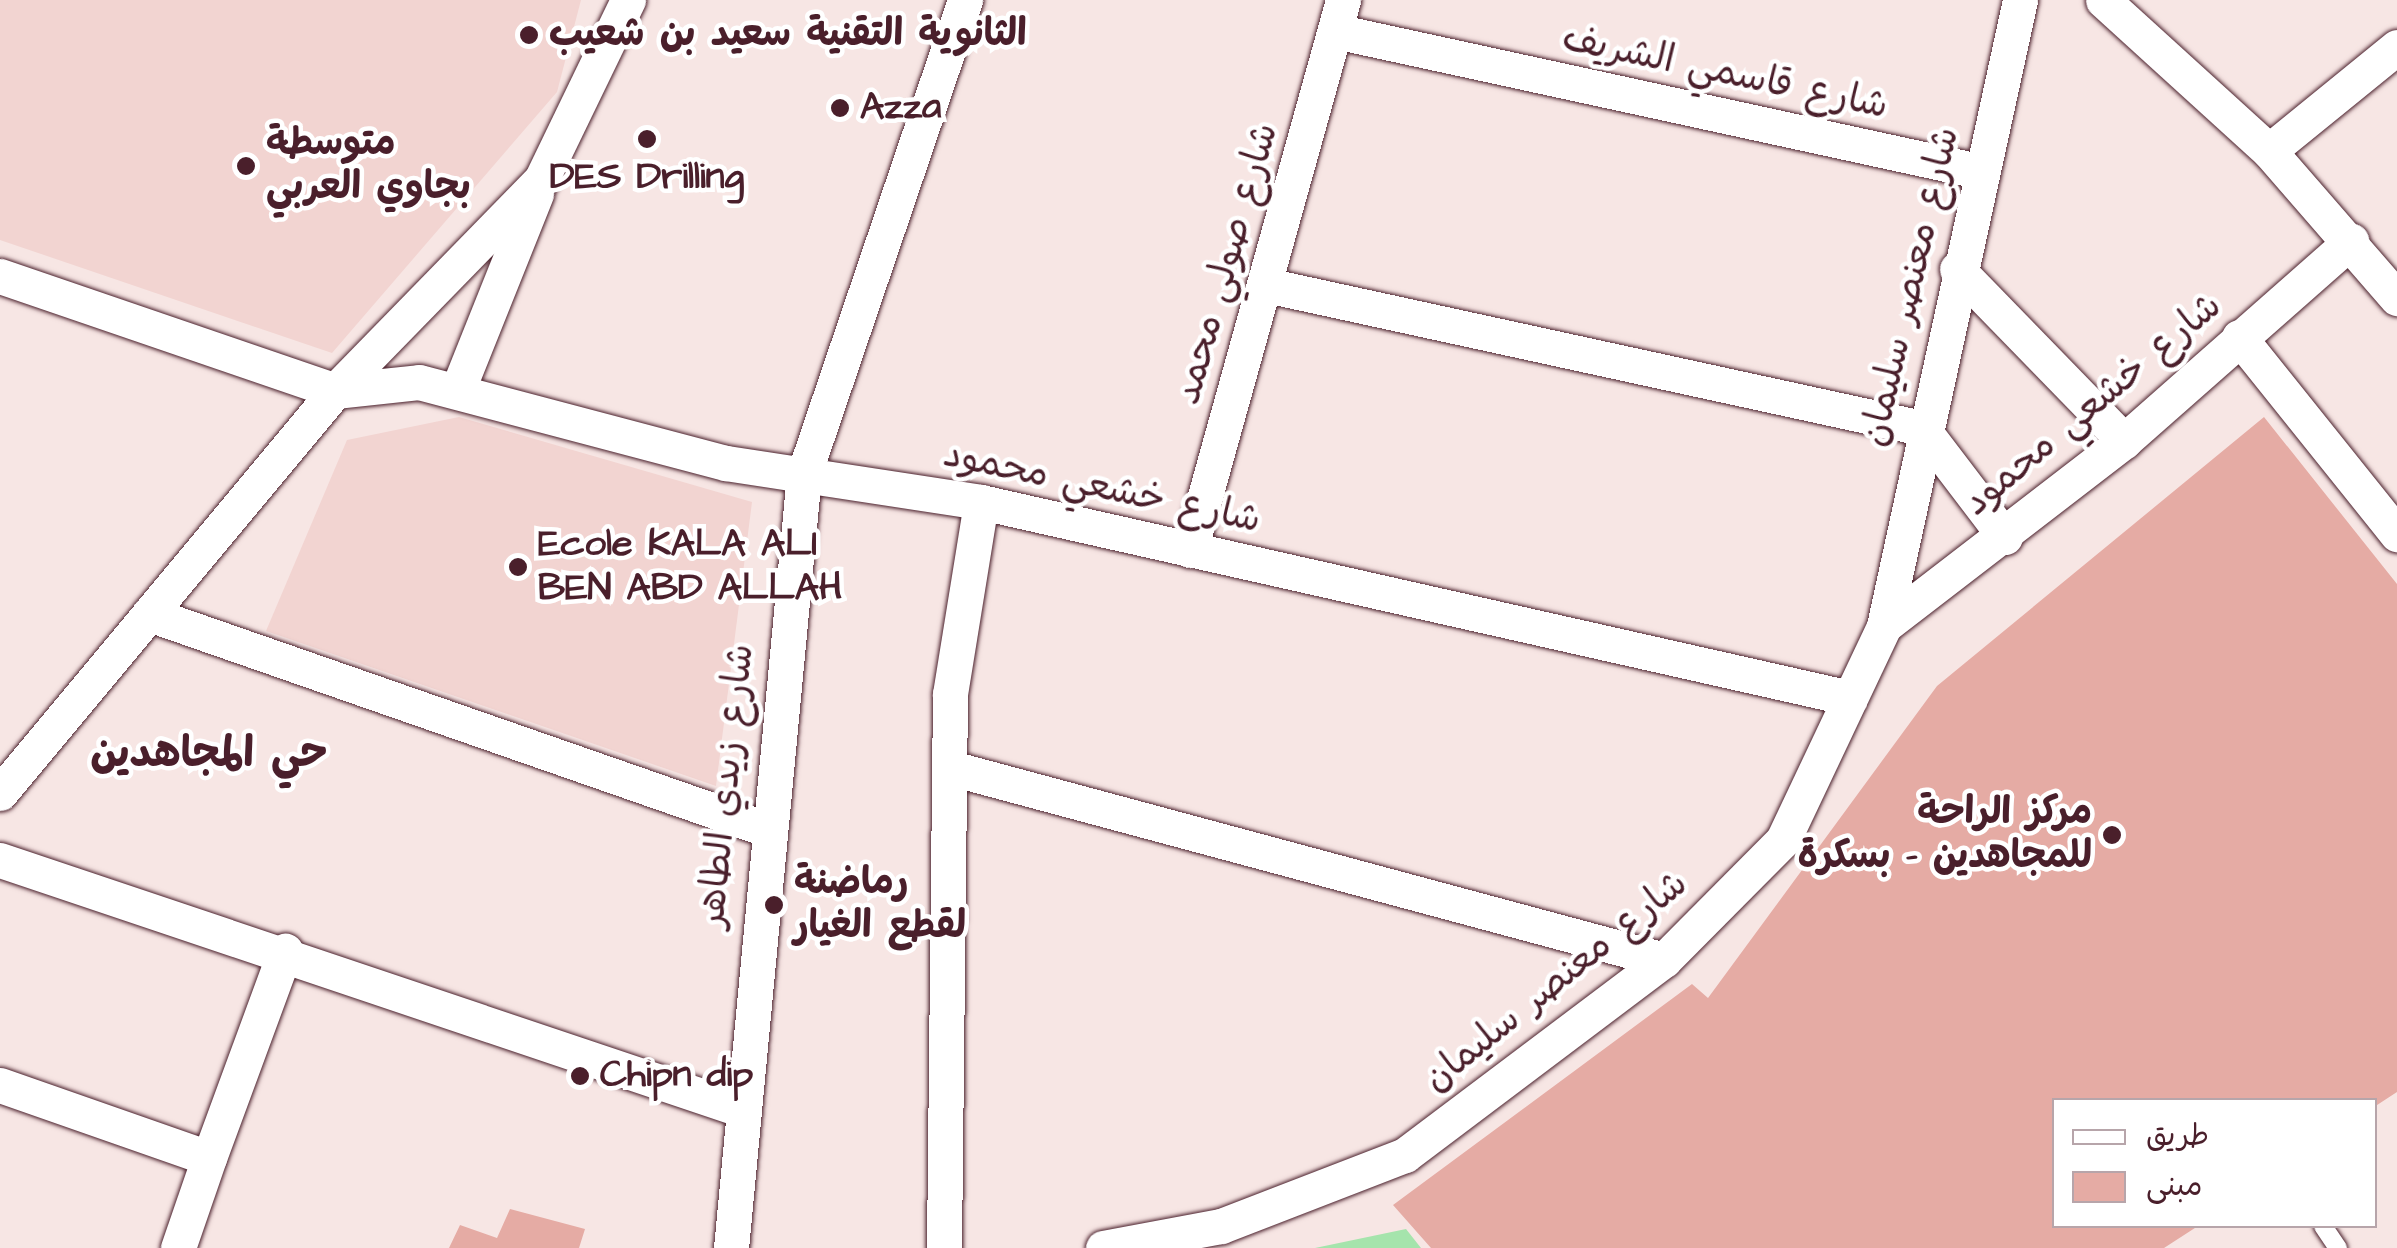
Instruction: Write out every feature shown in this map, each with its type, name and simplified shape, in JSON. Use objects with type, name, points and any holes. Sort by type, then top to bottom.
[{"type":"street","points":[[458,388],[542,180],[628,0]]},
{"type":"street","name":"شارع زيدي الطاهر","points":[[731,1248],[738,1108],[804,474],[965,0]]},
{"type":"street","name":"شارع معنصر سليمان","points":[[1103,1248],[1221,1226],[1406,1155],[1664,960],[1783,840],[1884,626],[1922,428],[2020,0]]},
{"type":"street","points":[[2103,0],[2269,151],[2397,298]]},
{"type":"street","name":"شارع قاسمي الشريف","points":[[1339,16],[1978,171]]},
{"type":"street","name":"شارع صولي محمد","points":[[1190,550],[1339,16]]},
{"type":"street","points":[[2269,151],[2397,47]]},
{"type":"street","points":[[0,793],[336,391],[542,180]]},
{"type":"street","name":"شارع خشعي محمود","points":[[1884,626],[2124,441],[2350,241]]},
{"type":"street","points":[[1957,269],[2124,441]]},
{"type":"street","points":[[0,276],[336,391]]},
{"type":"street","points":[[1266,284],[1922,428],[2004,537]]},
{"type":"street","points":[[2239,337],[2397,534]]},
{"type":"street","name":"شارع خشعي محمود","points":[[336,391],[418,382],[458,388],[726,463],[981,502],[1850,698]]},
{"type":"street","points":[[944,1248],[951,768],[958,613],[981,502]]},
{"type":"street","points":[[149,614],[766,829]]},
{"type":"street","points":[[951,768],[1664,960]]},
{"type":"street","points":[[0,860],[285,952],[738,1108]]},
{"type":"street","points":[[178,1248],[285,952]]},
{"type":"street","points":[[0,1085],[209,1158]]},
{"type":"shaded area","name":"متوسطة بجاوي العربي","points":[[0,0],[581,0],[557,92],[332,353],[0,240]]},
{"type":"shaded area","name":"Ecole KALA ALI BEN ABD ALLAH","points":[[459,417],[752,502],[716,786],[266,631],[347,440]]},
{"type":"green space","points":[[1406,1229],[1421,1248],[1315,1248]]},
{"type":"building","name":"مركز الراحة للمجاهدين - بسكرة","points":[[2264,417],[2397,584],[2397,1092],[2377,1105],[2377,1098],[2052,1098],[2052,1228],[2195,1228],[2164,1248],[1431,1248],[1393,1205],[1692,984],[1708,998],[1937,686]]},
{"type":"building","points":[[510,1209],[585,1229],[579,1248],[449,1248],[460,1225],[497,1238]]},
{"type":"place","name":"الثانوية التقنية سعيد بن شعيب","points":[[529,35]]},
{"type":"place","name":"Azza","points":[[840,108]]},
{"type":"place","name":"DES Drilling","points":[[647,139]]},
{"type":"place","name":"متوسطة بجاوي العربي","points":[[246,166]]},
{"type":"place","name":"Ecole KALA ALI BEN ABD ALLAH","points":[[518,567]]},
{"type":"place","name":"مركز الراحة للمجاهدين - بسكرة","points":[[2112,835]]},
{"type":"place","name":"رماضنة لقطع الغيار","points":[[774,905]]},
{"type":"place","name":"Chipn dip","points":[[580,1076]]},
{"type":"district","name":"حي المجاهدين","points":[[209,754]]}]
